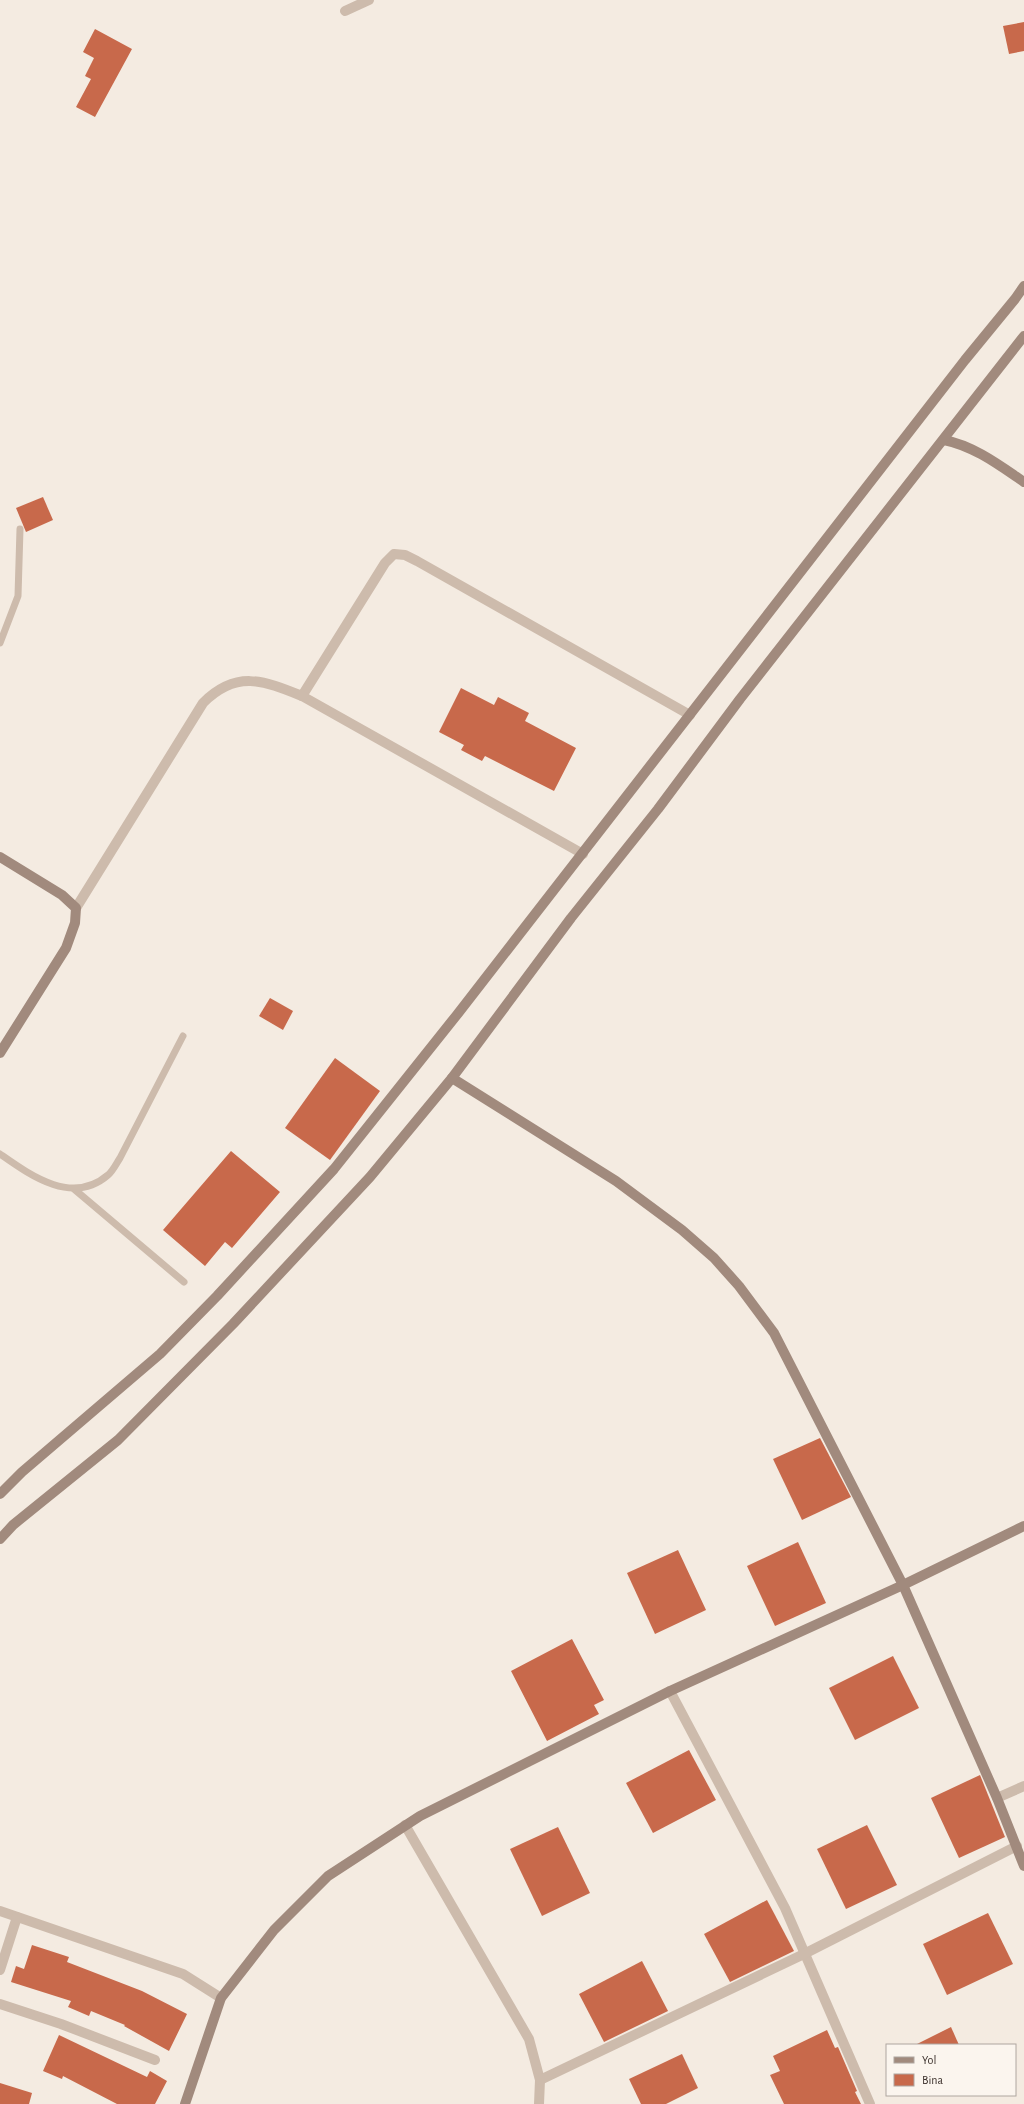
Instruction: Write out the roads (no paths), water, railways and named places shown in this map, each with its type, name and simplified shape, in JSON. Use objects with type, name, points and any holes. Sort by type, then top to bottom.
[{"type":"main road","points":[[0,1494],[22,1472],[160,1354],[217,1296],[334,1169],[583,854],[965,360],[1024,286]]},
{"type":"main road","points":[[0,1539],[13,1525],[118,1440],[233,1324],[370,1177],[452,1078],[571,918],[658,809],[740,699],[1024,336]]},
{"type":"main road","points":[[944,440],[962,444],[1003,467],[1024,482]]},
{"type":"main road","points":[[0,857],[62,895],[76,908],[75,922],[66,948],[0,1053]]},
{"type":"main road","points":[[452,1078],[616,1181],[682,1230],[719,1264],[739,1286],[774,1333],[903,1585],[1018,1846],[1024,1866]]},
{"type":"main road","points":[[185,2104],[221,1998],[274,1930],[328,1876],[427,1812],[670,1691],[903,1585],[1024,1526]]},
{"type":"street","points":[[345,11],[369,0]]},
{"type":"street","points":[[302,696],[385,563],[394,554],[405,555],[417,561],[690,715]]},
{"type":"street","points":[[76,908],[203,703],[215,690],[234,682],[250,681],[273,684],[302,696],[583,854]]},
{"type":"street","points":[[670,1691],[785,1908],[870,2104]]},
{"type":"street","points":[[997,1798],[1024,1786]]},
{"type":"street","points":[[406,1825],[529,2039],[540,2080],[539,2104]]},
{"type":"street","points":[[540,2080],[804,1954],[1018,1846]]},
{"type":"street","points":[[0,1911],[183,1974],[221,1998]]},
{"type":"street","points":[[0,1970],[17,1917]]},
{"type":"street","points":[[0,2004],[61,2024],[154,2060]]},
{"type":"lane","points":[[0,643],[18,596],[20,529]]},
{"type":"lane","points":[[0,1154],[34,1178],[56,1186],[74,1189],[92,1185],[108,1175],[120,1158],[183,1036]]},
{"type":"lane","points":[[74,1189],[184,1282]]}]
